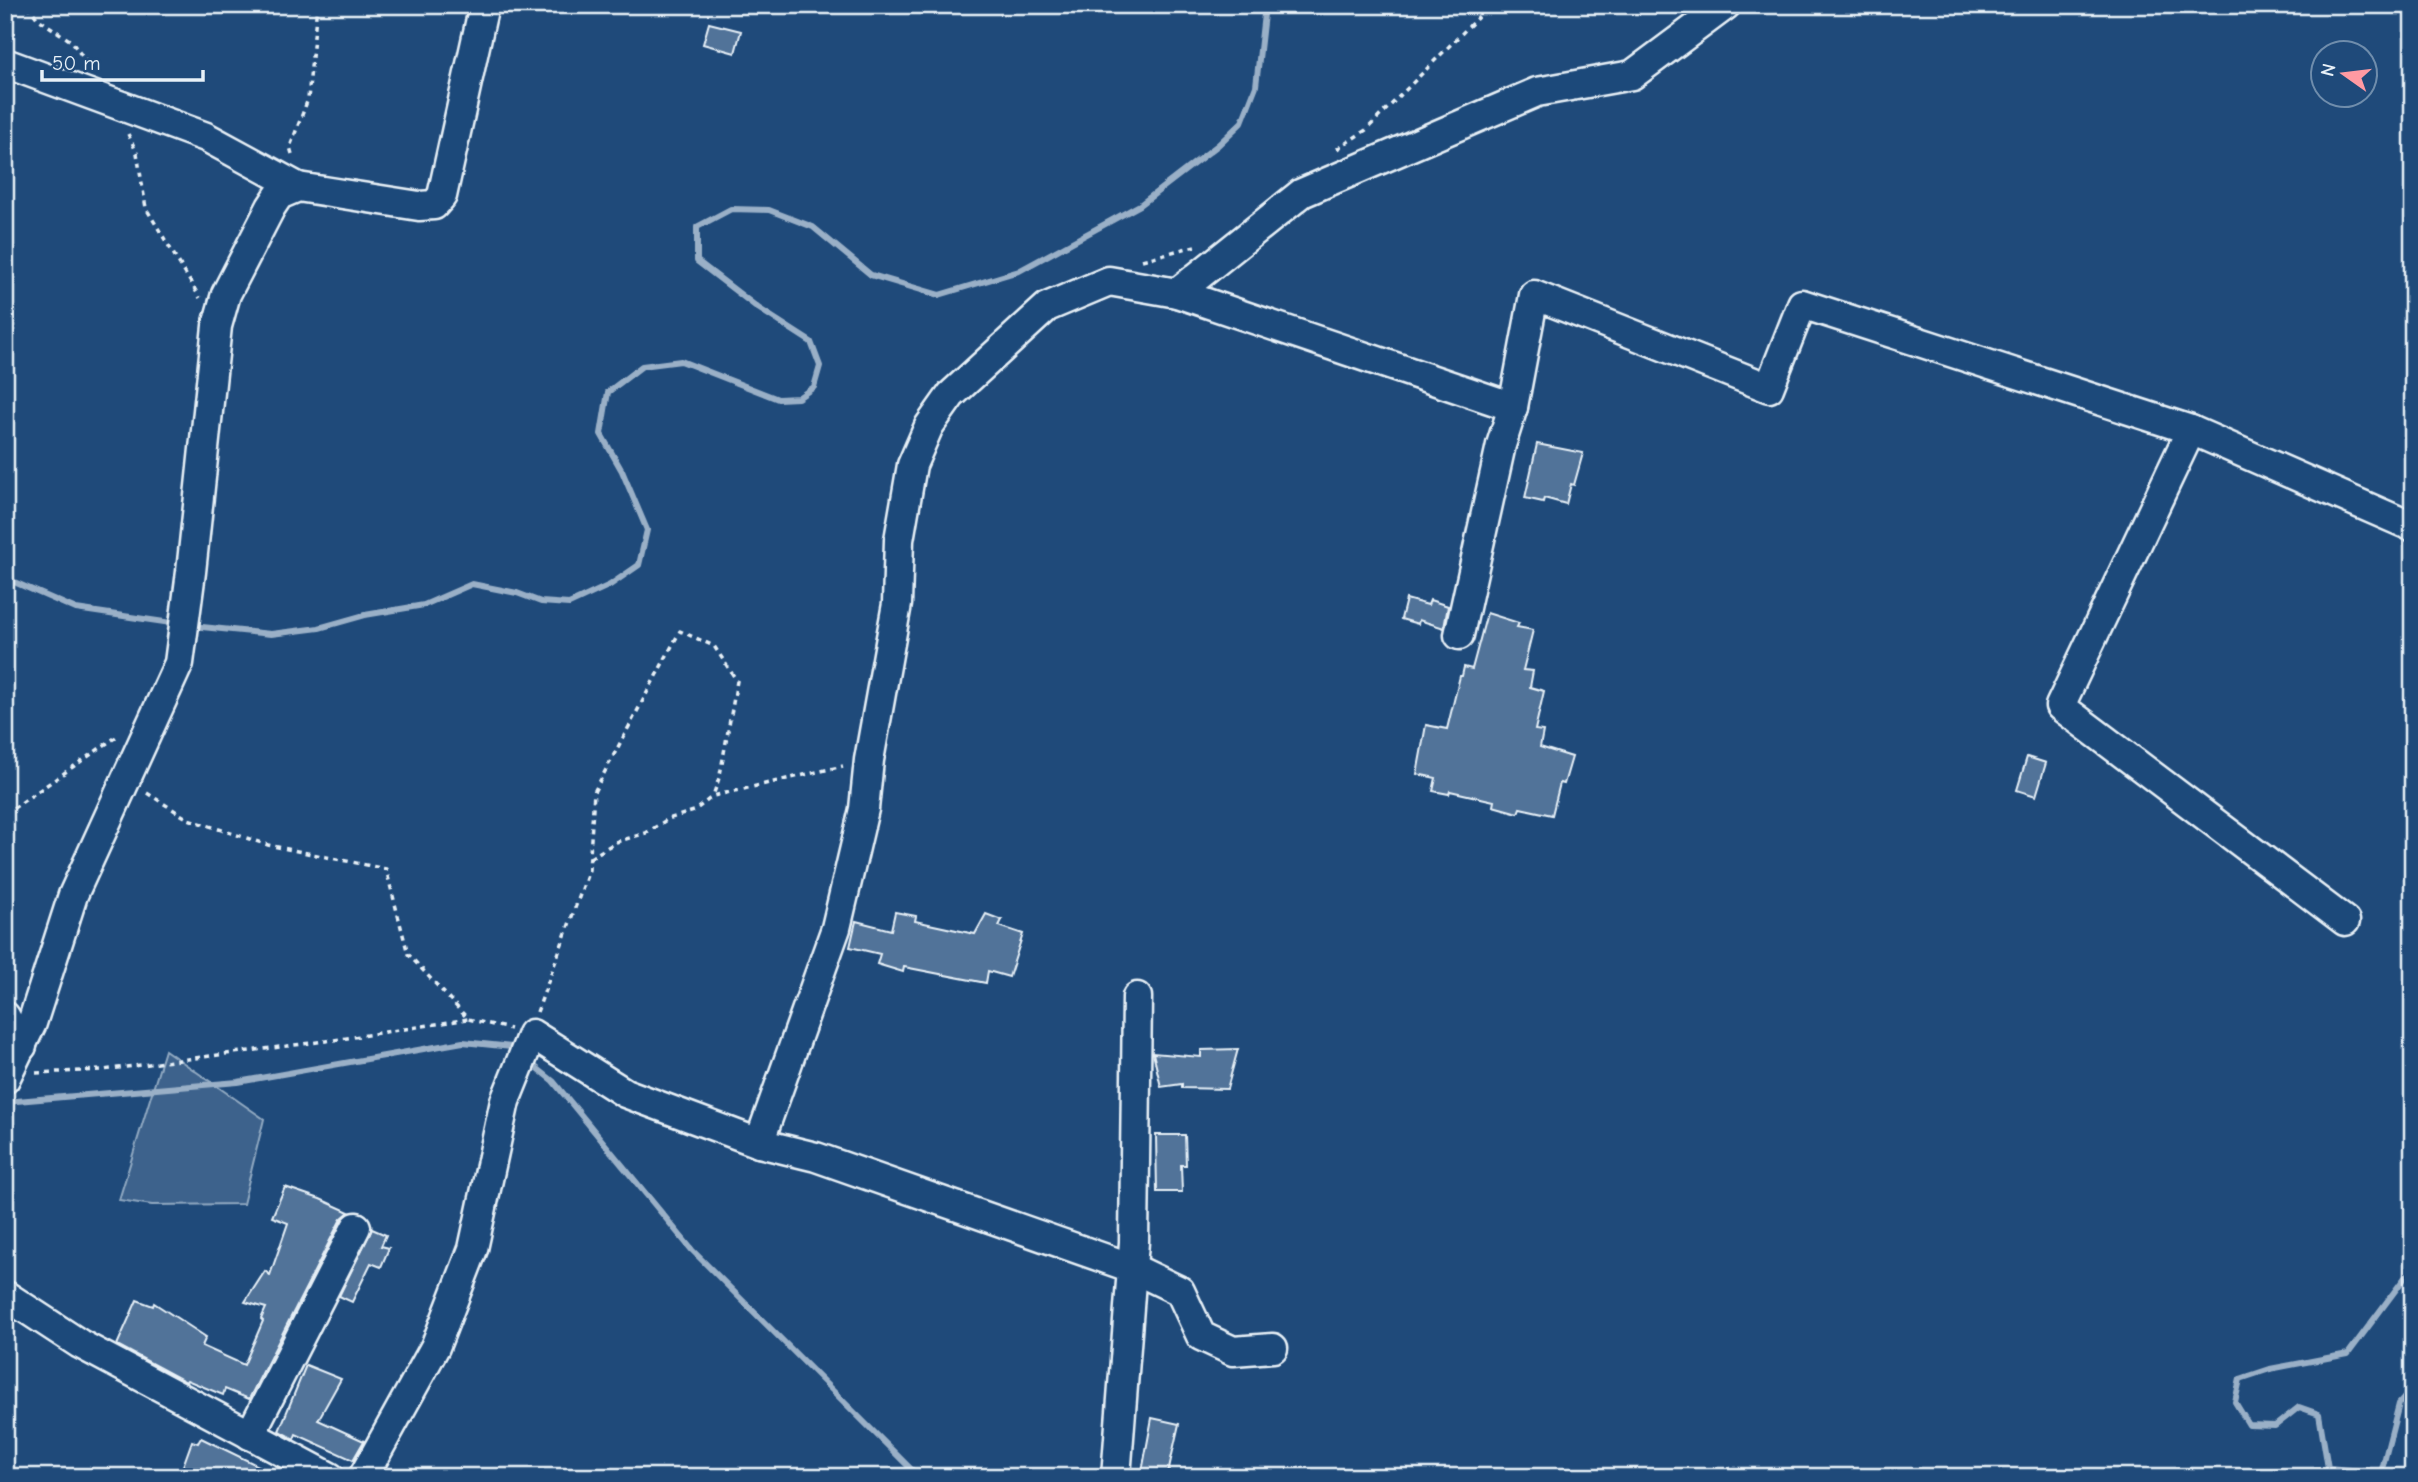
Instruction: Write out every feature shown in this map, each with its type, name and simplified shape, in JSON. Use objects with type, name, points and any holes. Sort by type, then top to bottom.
[{"type":"street","points":[[5,63],[206,137],[298,187],[396,203],[434,205],[442,196],[484,5]]},
{"type":"street","points":[[1177,293],[1302,193],[1537,92],[1632,75],[1726,5]]},
{"type":"street","points":[[7,1076],[32,1023],[73,895],[179,663],[217,326],[226,294],[279,195],[298,187]]},
{"type":"street","points":[[760,1143],[836,928],[864,808],[869,760],[897,604],[899,540],[912,465],[929,426],[951,395],[1047,307],[1109,281],[1177,293],[1513,407]]},
{"type":"street","points":[[1459,635],[1501,444],[1513,407],[1534,295],[1769,388],[1802,304],[2191,430],[2413,527]]},
{"type":"street","points":[[2191,430],[2060,706],[2345,920]]},
{"type":"street","points":[[1116,1477],[1132,1268],[1137,997]]},
{"type":"street","points":[[5,1016],[22,1046]]},
{"type":"street","points":[[363,1477],[435,1347],[473,1250],[505,1101],[526,1049],[625,1093],[760,1143],[816,1157],[1132,1268],[1180,1291],[1201,1336],[1233,1351],[1273,1348]]},
{"type":"street","points":[[250,1435],[356,1227]]},
{"type":"street","points":[[5,1295],[80,1344],[330,1477]]},
{"type":"path","points":[[29,5],[37,18],[71,41],[94,72]]},
{"type":"path","points":[[298,187],[290,147],[309,99],[317,5]]},
{"type":"path","points":[[1332,152],[1366,130],[1490,5]]},
{"type":"path","points":[[117,104],[123,125],[137,153],[146,208],[217,326]]},
{"type":"path","points":[[1133,263],[1200,244]]},
{"type":"path","points":[[127,780],[188,819],[268,845],[386,869],[408,954],[468,1019],[526,1049],[540,1002],[589,870],[594,792],[680,631],[714,646],[737,681],[720,775],[713,796]]},
{"type":"path","points":[[5,814],[127,730]]},
{"type":"path","points":[[590,858],[617,842],[646,832],[668,819],[694,811],[713,796],[869,760]]},
{"type":"path","points":[[7,1076],[103,1070],[341,1039],[468,1019]]},
{"type":"shaded area","points":[[165,1050],[264,1119],[243,1204],[152,1205],[119,1200]]},
{"type":"building","points":[[709,23],[741,31],[735,53],[703,44]]},
{"type":"building","points":[[1537,444],[1583,453],[1566,504],[1544,498],[1543,502],[1525,498]]},
{"type":"building","points":[[1406,599],[1428,605],[1430,600],[1448,606],[1444,628],[1419,620],[1418,624],[1401,619]]},
{"type":"building","points":[[1487,613],[1519,623],[1517,627],[1533,630],[1523,670],[1533,671],[1530,687],[1544,691],[1535,730],[1543,731],[1540,747],[1572,757],[1564,784],[1560,783],[1552,815],[1520,808],[1518,813],[1493,806],[1494,801],[1450,791],[1449,794],[1433,791],[1436,778],[1417,774],[1426,725],[1447,729],[1460,676],[1464,667],[1472,669]]},
{"type":"building","points":[[2027,757],[2046,763],[2036,796],[2017,790]]},
{"type":"building","points":[[895,912],[916,916],[915,921],[975,934],[986,914],[1002,920],[999,926],[1023,934],[1009,977],[988,971],[986,983],[904,967],[903,972],[877,964],[880,954],[850,947],[856,921],[891,930]]},
{"type":"building","points":[[1238,1049],[1227,1089],[1182,1088],[1182,1084],[1161,1087],[1153,1053],[1201,1057],[1201,1050]]},
{"type":"building","points":[[1156,1135],[1185,1135],[1186,1165],[1181,1165],[1182,1192],[1157,1192]]},
{"type":"building","points":[[285,1187],[349,1212],[341,1219],[249,1399],[225,1389],[223,1395],[187,1380],[186,1382],[117,1345],[137,1300],[153,1306],[154,1303],[206,1337],[202,1346],[244,1365],[266,1308],[245,1302],[265,1271],[270,1275],[288,1223],[272,1217]]},
{"type":"building","points":[[372,1229],[386,1235],[381,1246],[389,1248],[381,1267],[371,1263],[352,1302],[339,1296]]},
{"type":"building","points":[[306,1365],[341,1379],[318,1420],[364,1441],[353,1460],[296,1434],[294,1439],[279,1431]]},
{"type":"building","points":[[1152,1418],[1179,1424],[1167,1477],[1141,1477]]},
{"type":"building","points":[[201,1438],[281,1477],[223,1477],[183,1466],[192,1441],[198,1443]]},
{"type":"waterway","points":[[192,626],[271,634],[319,628],[365,615],[424,605],[472,584],[517,593],[541,602],[569,604],[610,585],[639,565],[647,530],[622,471],[601,434],[608,392],[642,366],[681,361],[778,399],[798,398],[814,387],[820,366],[811,342],[758,308],[697,261],[697,227],[731,209],[769,210],[813,227],[871,275],[939,295],[1019,271],[1140,205],[1218,145],[1242,122],[1256,86],[1265,5]]},
{"type":"waterway","points":[[5,578],[76,609],[178,624]]},
{"type":"waterway","points":[[5,1102],[238,1082],[463,1042],[512,1047],[517,1051]]},
{"type":"waterway","points":[[528,1061],[553,1081],[692,1250],[919,1477]]},
{"type":"waterway","points":[[2399,1477],[2398,1474],[2328,1468],[2319,1414],[2299,1407],[2275,1426],[2249,1425],[2235,1402],[2240,1379],[2270,1369],[2348,1354],[2406,1276],[2413,1273]]},
{"type":"waterway","points":[[2381,1473],[2399,1404],[2413,1388]]}]
